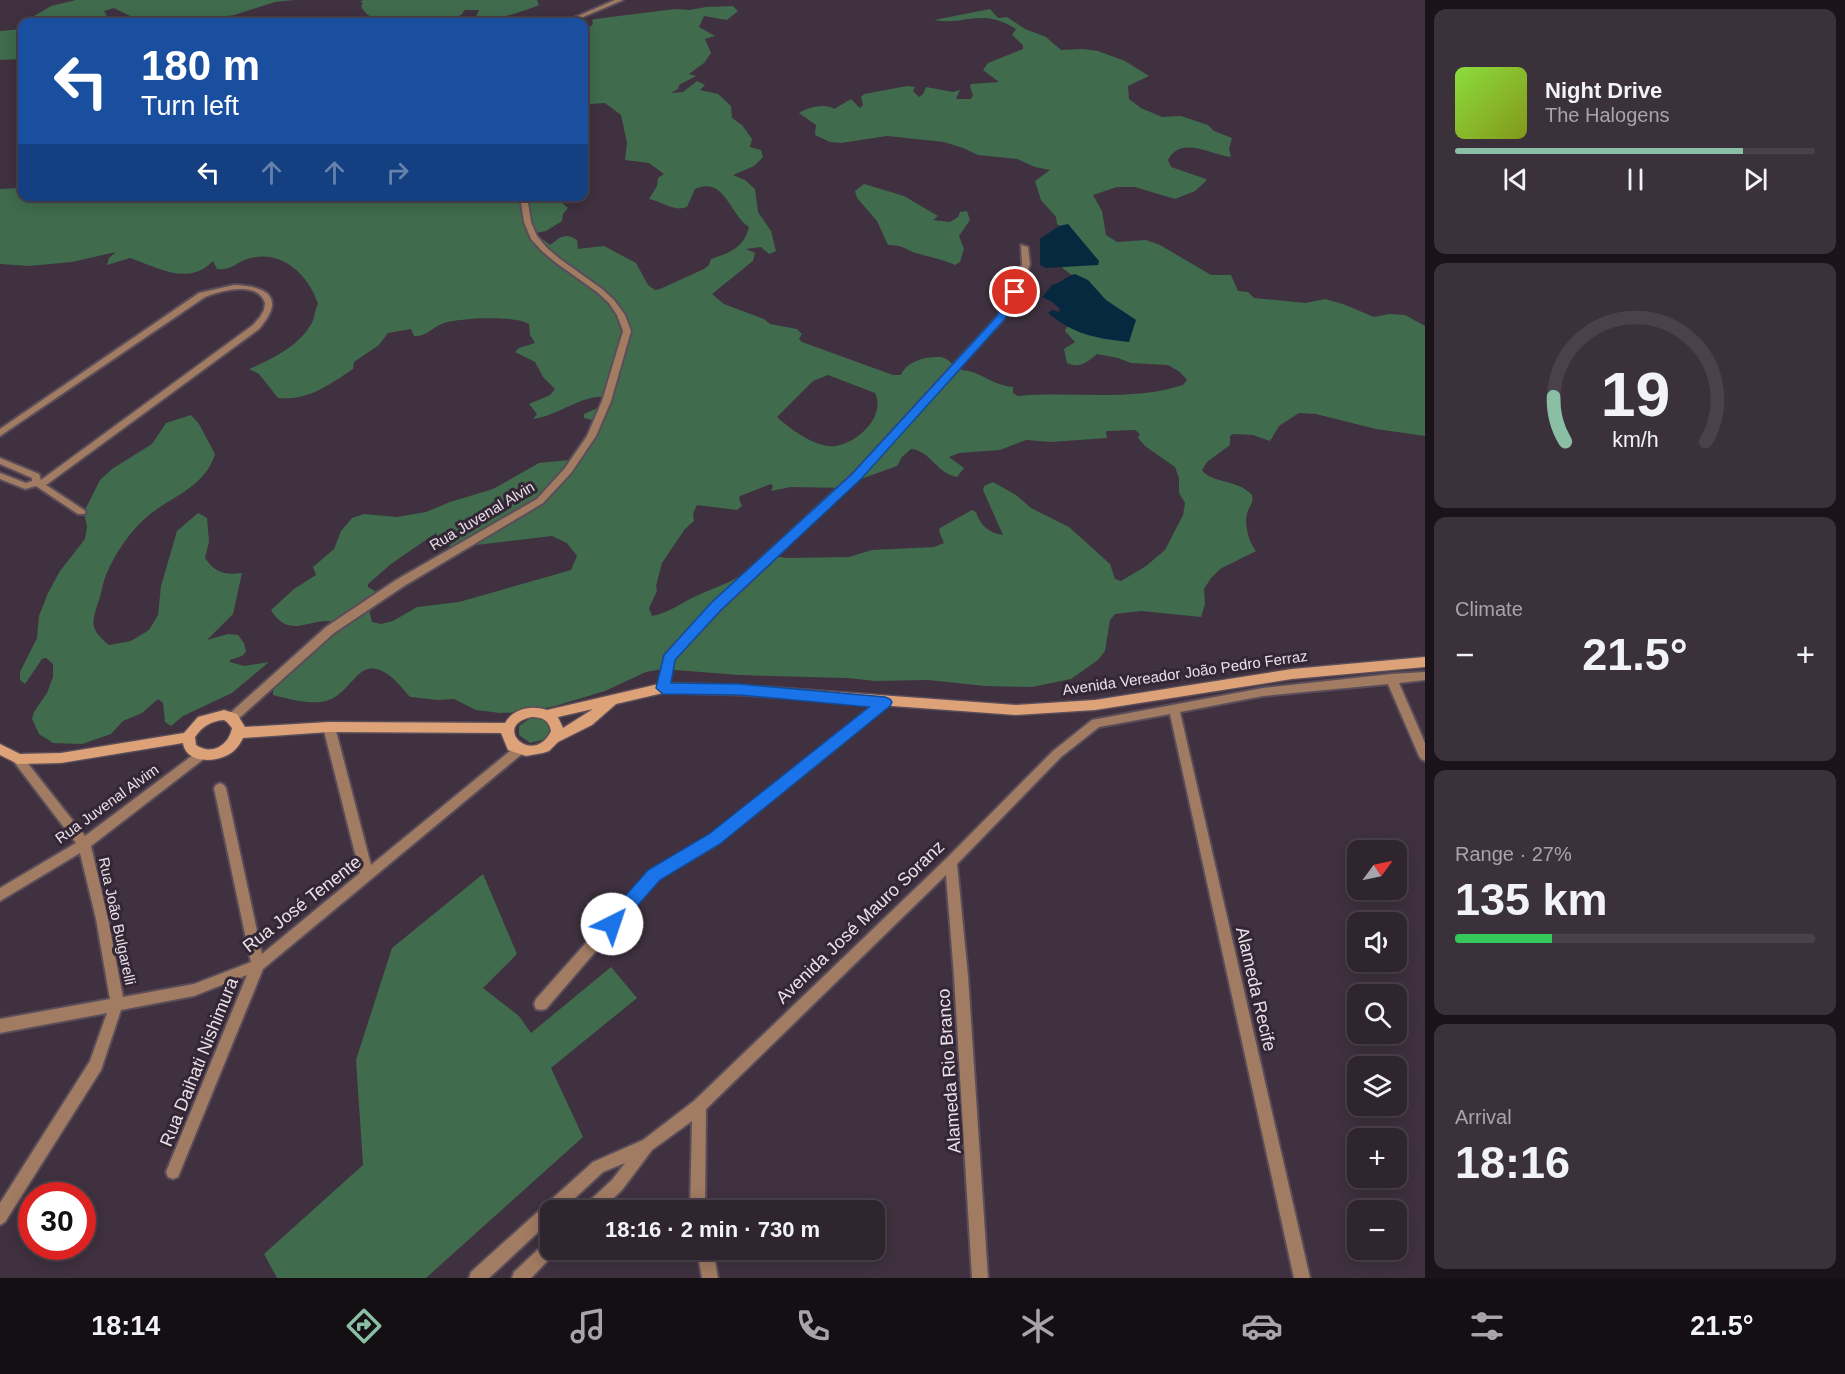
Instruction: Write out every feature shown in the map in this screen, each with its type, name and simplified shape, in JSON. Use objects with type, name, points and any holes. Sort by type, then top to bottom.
[{"type":"main road","name":"Avenida Vereador João Pedro Ferraz","points":[[547,715],[663,688],[740,690],[1016,710],[1095,705],[1292,674],[1425,662]]},
{"type":"main road","name":"Avenida Vereador João Pedro Ferraz","points":[[555,738],[587,721],[612,701]]},
{"type":"main road","points":[[524,713],[547,715],[556,725],[555,738],[550,744],[535,751],[519,750],[508,741],[508,728],[511,722],[524,713]]},
{"type":"main road","points":[[216,716],[232,718],[239,727],[239,733],[237,739],[225,750],[201,755],[189,748],[192,728],[207,718],[216,716]]},
{"type":"main road","points":[[239,733],[329,727],[508,728]]},
{"type":"main road","points":[[0,749],[18,759],[61,758],[189,737]]},
{"type":"street","points":[[577,18],[620,0]]},
{"type":"street","name":"Rua Juvenal Alvin","points":[[232,718],[330,630],[400,583],[540,501],[557,484],[580,454],[603,411],[627,331],[625,318],[605,296],[560,263],[534,237],[527,222],[524,201]]},
{"type":"street","points":[[663,688],[669,658],[716,607],[856,476],[1000,318],[1021,279],[1026,264],[1024,247]]},
{"type":"street","points":[[0,433],[202,295],[223,289],[247,288],[265,294],[269,299],[271,307],[267,317],[256,327],[39,484],[25,486],[0,476]]},
{"type":"street","points":[[0,461],[36,476],[39,484],[81,512]]},
{"type":"street","points":[[1174,708],[1263,692],[1425,675]]},
{"type":"street","points":[[1390,678],[1425,756]]},
{"type":"street","points":[[541,1004],[654,875],[715,839],[885,702]]},
{"type":"street","name":"Avenida José Mauro Soranz","points":[[563,1200],[598,1167],[648,1145],[699,1106],[951,862],[1057,753],[1096,723],[1174,708]]},
{"type":"street","name":"Alameda Recife","points":[[1174,708],[1302,1278]]},
{"type":"street","points":[[329,727],[368,875]]},
{"type":"street","name":"Rua José Tenente","points":[[0,1026],[194,990],[258,965],[519,750]]},
{"type":"street","name":"Rua Juvenal Alvim","points":[[0,895],[84,844],[201,755]]},
{"type":"street","name":"Rua João Bulgarelli","points":[[18,759],[84,844],[102,919],[117,1003]]},
{"type":"street","points":[[220,788],[258,965]]},
{"type":"street","name":"Alameda Rio Branco","points":[[951,862],[961,976],[980,1278]]},
{"type":"street","name":"Rua Daihati Nishimura","points":[[174,1172],[258,965]]},
{"type":"street","points":[[0,1217],[96,1065],[117,1003]]},
{"type":"street","points":[[698,1200],[699,1106]]},
{"type":"street","name":"Avenida José Mauro Soranz","points":[[601,1200],[617,1185],[648,1145]]},
{"type":"street","name":"Avenida José Mauro Soranz","points":[[477,1278],[540,1221]]},
{"type":"street","points":[[519,1278],[540,1258]]},
{"type":"street","points":[[707,1260],[710,1278]]},
{"type":"green space","points":[[76,0],[294,0],[275,2],[234,15],[216,18],[134,18],[114,8],[104,11],[108,18],[31,18],[51,6]]},
{"type":"green space","points":[[363,0],[537,0],[539,5],[498,18],[479,18],[476,17],[479,10],[465,10],[461,15],[453,18],[374,18],[367,14],[361,6],[363,3],[360,2]]},
{"type":"green space","points":[[733,6],[738,11],[727,20],[704,16],[699,27],[715,36],[705,39],[711,53],[704,63],[689,74],[696,76],[679,85],[678,89],[671,93],[683,92],[697,81],[705,85],[700,90],[718,94],[731,106],[732,118],[742,125],[752,139],[750,147],[761,150],[763,157],[754,166],[733,175],[745,180],[755,189],[758,212],[771,231],[776,251],[769,254],[761,247],[746,249],[755,253],[753,261],[712,294],[724,304],[764,319],[770,324],[797,329],[802,334],[799,339],[802,342],[893,375],[901,375],[907,366],[918,360],[941,357],[961,370],[1013,387],[1013,393],[1018,396],[1122,395],[1183,385],[1187,380],[1180,372],[1168,365],[1131,363],[1097,354],[1080,365],[1067,363],[1064,349],[1075,342],[1065,331],[1066,328],[1074,324],[1096,294],[1060,266],[1067,231],[1057,224],[1056,217],[1041,200],[1035,181],[1050,170],[1035,167],[1017,159],[978,155],[944,142],[887,136],[841,143],[830,142],[815,135],[816,125],[799,113],[817,106],[834,109],[851,99],[860,108],[863,105],[861,97],[864,94],[907,86],[915,87],[913,91],[919,97],[926,87],[953,92],[960,90],[956,99],[971,99],[973,95],[971,84],[999,82],[983,70],[988,63],[1023,49],[1023,45],[1012,35],[1016,29],[993,19],[934,20],[990,9],[998,18],[1007,17],[1025,29],[1046,37],[1061,50],[1098,51],[1125,61],[1149,76],[1128,86],[1129,99],[1141,108],[1162,117],[1181,116],[1208,125],[1214,131],[1232,138],[1229,149],[1231,157],[1197,148],[1188,148],[1174,153],[1168,160],[1171,167],[1206,179],[1195,191],[1175,199],[1135,187],[1117,187],[1093,195],[1102,211],[1106,235],[1117,242],[1146,240],[1160,245],[1211,275],[1231,275],[1238,291],[1248,292],[1254,298],[1306,303],[1325,299],[1374,317],[1389,314],[1405,315],[1425,326],[1425,436],[1376,429],[1316,414],[1299,413],[1279,426],[1270,441],[1253,435],[1233,434],[1230,436],[1230,445],[1207,462],[1202,470],[1212,478],[1240,486],[1252,495],[1246,523],[1249,538],[1256,551],[1220,569],[1211,578],[1204,589],[1205,604],[1201,617],[1141,611],[1115,614],[1110,620],[1105,651],[1098,660],[1071,679],[1032,687],[985,686],[928,680],[875,681],[662,669],[646,672],[605,691],[555,706],[524,712],[500,713],[476,710],[454,699],[410,697],[386,673],[372,668],[357,676],[337,696],[323,702],[301,701],[273,695],[273,689],[334,622],[293,626],[278,619],[271,610],[294,589],[316,575],[313,567],[334,549],[341,531],[352,518],[364,514],[397,517],[426,512],[493,489],[539,463],[569,460],[581,447],[590,431],[592,420],[584,418],[584,414],[600,407],[607,397],[588,399],[533,419],[537,414],[529,404],[550,395],[555,389],[543,377],[535,362],[515,352],[519,348],[535,343],[530,335],[529,324],[512,319],[487,318],[444,323],[419,336],[414,336],[411,329],[388,333],[379,345],[354,362],[353,369],[327,386],[299,397],[278,398],[259,374],[249,369],[275,357],[291,346],[305,333],[313,321],[318,304],[314,293],[301,274],[292,266],[271,257],[259,257],[222,269],[217,269],[213,261],[203,269],[183,274],[162,270],[130,258],[107,265],[109,258],[116,252],[72,262],[29,266],[0,264],[0,189],[18,188],[18,201],[561,201],[568,208],[563,214],[562,221],[546,231],[530,234],[528,237],[536,244],[544,240],[550,245],[560,238],[570,236],[577,240],[578,249],[604,246],[636,263],[648,285],[655,290],[660,289],[704,269],[709,265],[711,259],[735,249],[747,234],[749,227],[726,198],[713,188],[705,186],[695,189],[687,207],[682,208],[649,199],[657,186],[658,178],[664,174],[649,163],[625,160],[627,143],[621,115],[605,103],[588,106],[588,28],[593,24],[592,20],[595,19],[675,9]],"holes":[[[828,375],[875,393],[877,410],[874,419],[861,434],[845,444],[829,446],[812,441],[777,417],[813,381]],[[1135,430],[1140,434],[1138,438],[1145,446],[1175,467],[1179,478],[1179,493],[1185,503],[1183,515],[1165,550],[1146,566],[1121,581],[1115,579],[1110,564],[1069,527],[1031,508],[1016,495],[993,482],[984,486],[983,490],[1003,535],[986,528],[976,512],[972,510],[940,528],[944,543],[934,547],[872,550],[849,557],[787,558],[766,555],[730,582],[652,616],[649,608],[657,591],[656,586],[662,563],[685,529],[694,521],[693,514],[697,505],[737,510],[742,506],[740,496],[771,484],[773,486],[771,491],[791,487],[848,488],[858,480],[897,466],[902,457],[911,449],[924,454],[944,471],[957,477],[964,468],[949,457],[959,453],[1000,450],[1026,440],[1051,442],[1107,438],[1107,431]],[[436,533],[440,543],[464,550],[476,545],[552,536],[567,543],[577,556],[571,570],[459,602],[417,607],[393,621],[381,624],[372,622],[369,610],[375,591],[368,587],[368,584],[391,564]]]},
{"type":"green space","points":[[18,29],[18,59],[0,60],[0,31]]},
{"type":"green space","points":[[864,184],[904,196],[938,216],[933,220],[950,222],[958,217],[960,212],[967,211],[970,220],[959,236],[964,249],[960,262],[955,265],[900,246],[888,245],[877,221],[857,198],[855,191]]},
{"type":"green space","points":[[191,415],[199,424],[215,454],[204,475],[196,483],[149,515],[124,542],[105,578],[94,619],[95,629],[109,645],[131,641],[149,630],[158,615],[161,586],[177,531],[198,513],[207,518],[209,542],[205,558],[221,572],[242,573],[233,614],[207,640],[228,634],[238,635],[244,643],[246,652],[230,662],[244,666],[269,662],[232,693],[183,716],[171,726],[165,722],[163,703],[158,699],[142,713],[123,721],[111,734],[82,744],[53,743],[39,734],[32,719],[47,693],[53,677],[53,664],[46,658],[42,659],[25,684],[20,680],[20,672],[37,638],[39,616],[48,593],[60,571],[85,539],[87,527],[84,512],[100,480],[112,469],[152,444],[166,423]]},
{"type":"green space","points":[[532,717],[542,718],[550,723],[551,731],[546,739],[530,743],[519,735],[519,726]]},
{"type":"green space","points":[[483,874],[517,954],[483,988],[519,1016],[531,1033],[611,967],[637,998],[551,1068],[583,1137],[426,1278],[277,1278],[264,1254],[363,1165],[356,1060],[392,948]]},
{"type":"water","points":[[1068,224],[1099,261],[1098,265],[1046,268],[1040,265],[1040,239],[1059,226]]},
{"type":"water","points":[[1075,274],[1088,280],[1106,300],[1136,320],[1129,342],[1106,339],[1077,331],[1048,313],[1052,310],[1059,312],[1060,309],[1042,297],[1052,285]]},
{"type":"route","points":[[612,924],[654,875],[715,839],[885,702],[740,690],[663,688],[669,658],[716,607],[856,476],[1000,318],[1015,292]]}]
